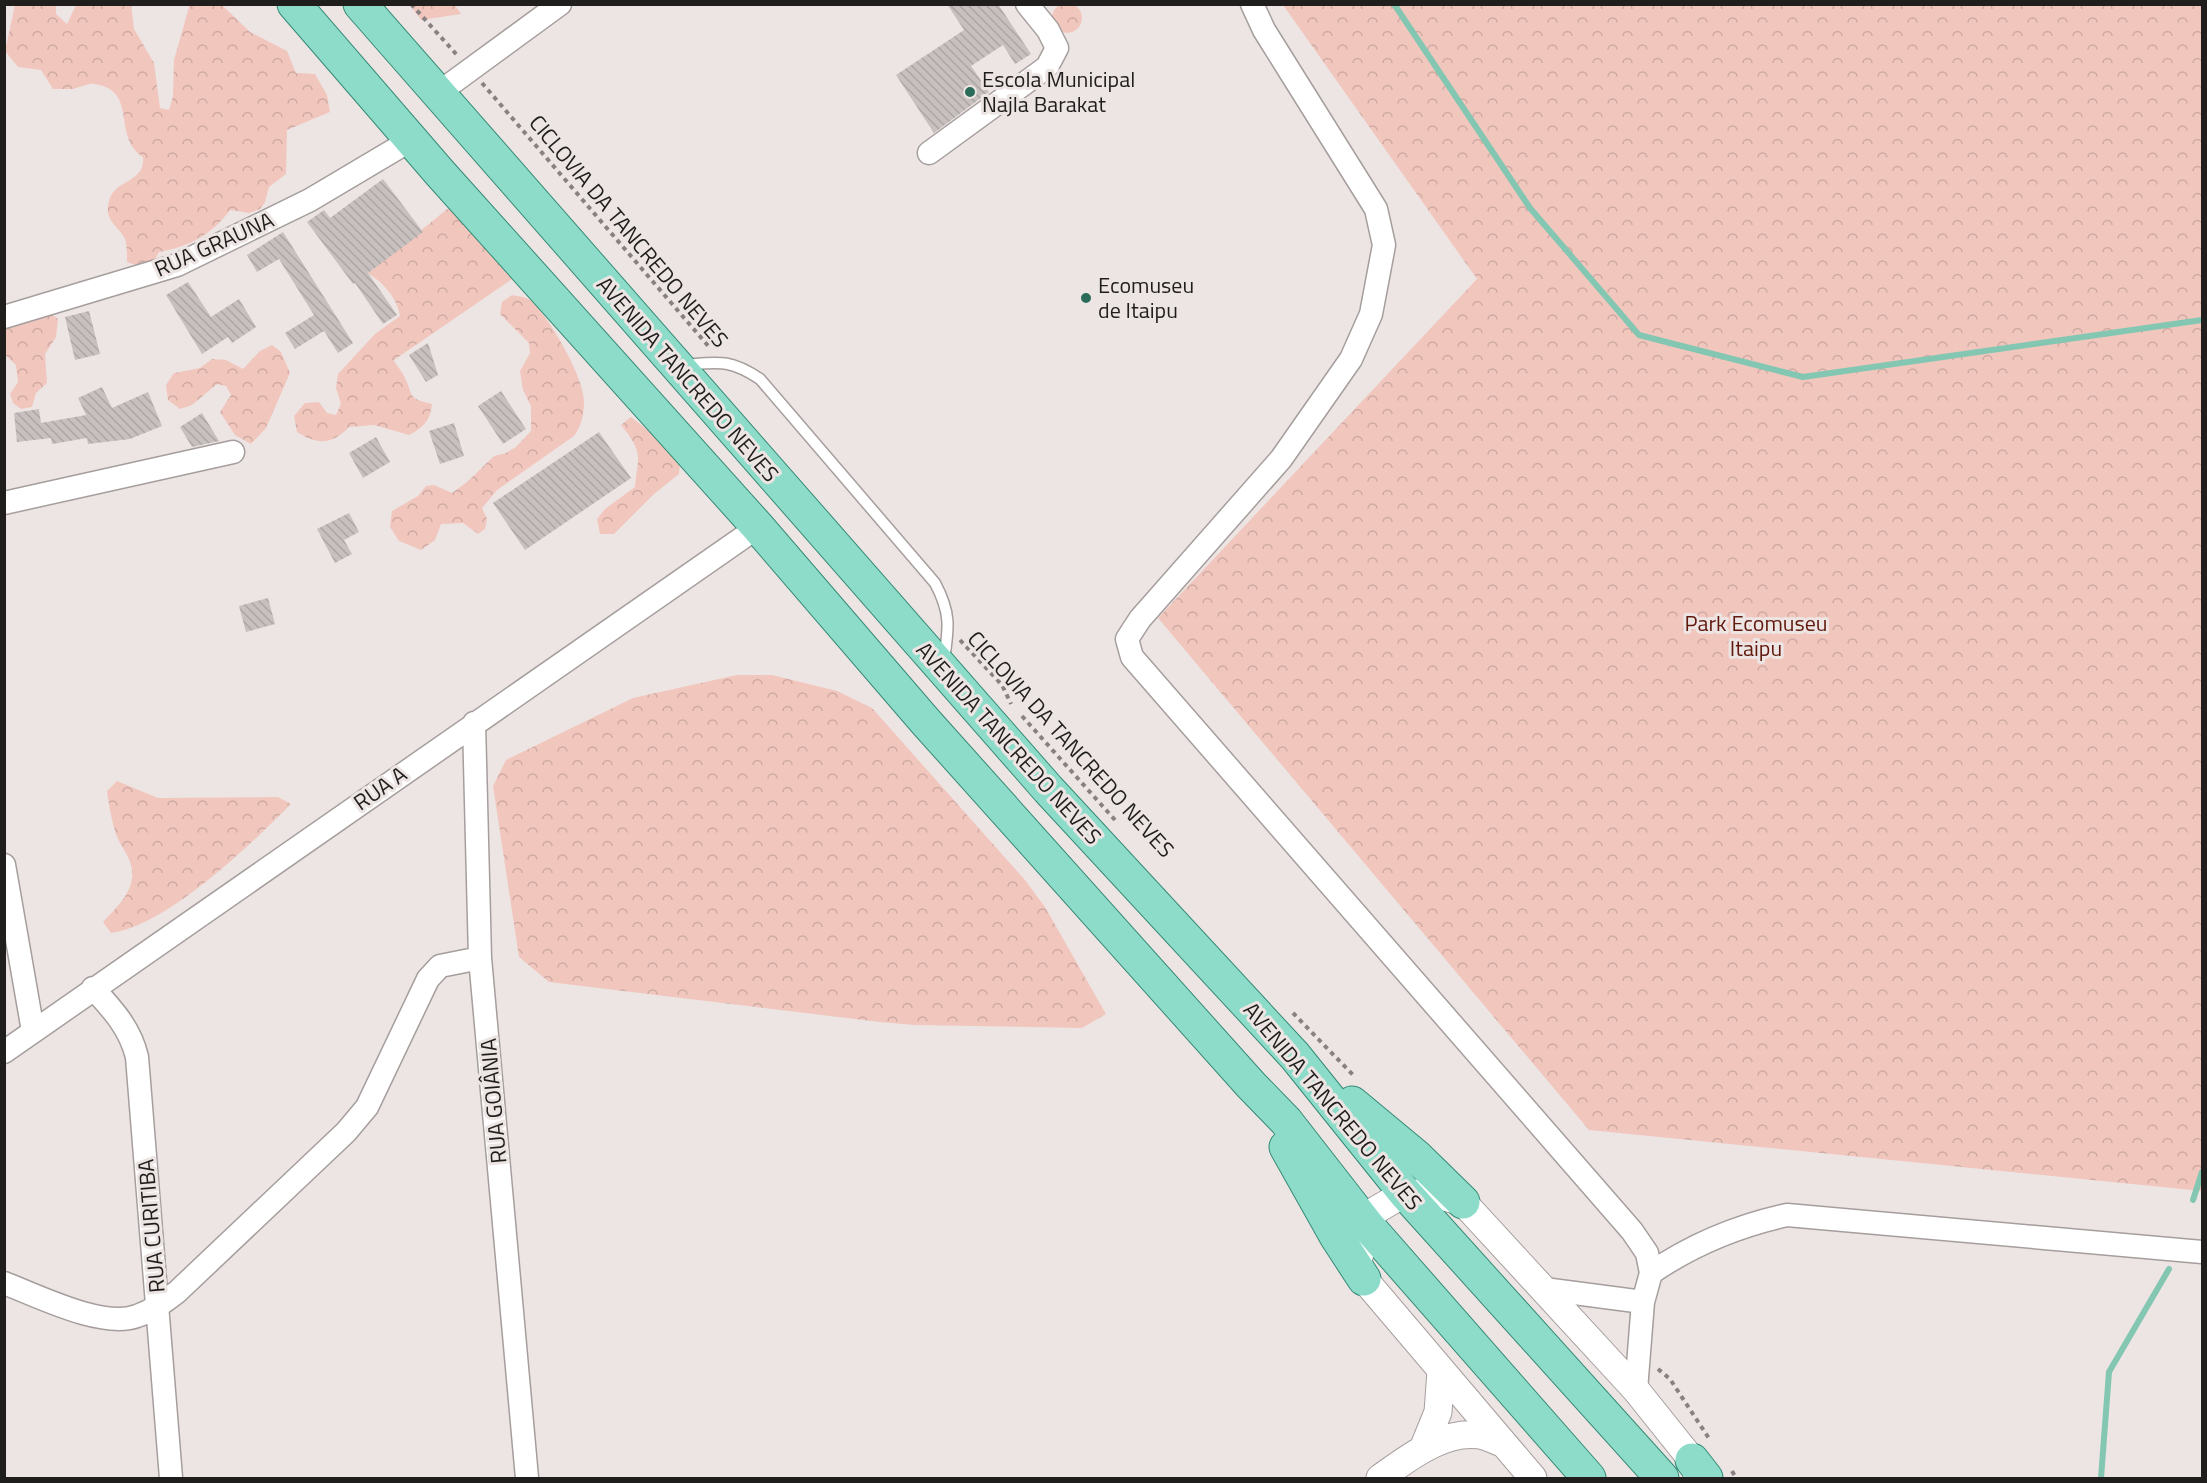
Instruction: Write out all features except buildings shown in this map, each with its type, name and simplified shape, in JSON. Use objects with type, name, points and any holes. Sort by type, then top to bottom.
[{"type":"main road","name":"AVENIDA TANCREDO NEVES","points":[[294,4],[411,140],[758,527],[933,730],[1251,1085],[1286,1120],[1367,1225],[1589,1479]]},
{"type":"main road","name":"AVENIDA TANCREDO NEVES","points":[[360,4],[1048,789],[1295,1056],[1405,1193],[1662,1479]]},
{"type":"main road","points":[[1295,1056],[1416,1157],[1462,1203]]},
{"type":"main road","points":[[1251,1085],[1336,1236],[1364,1279]]},
{"type":"street","points":[[437,94],[560,4]]},
{"type":"street","points":[[930,153],[1047,67],[1057,48],[1048,30],[1027,4]]},
{"type":"street","points":[[1252,4],[1264,30],[1376,209],[1384,245],[1371,314],[1351,359],[1281,459],[1140,619],[1127,639],[1132,657],[1632,1231],[1647,1253],[1651,1273],[1643,1302],[1636,1390]]},
{"type":"street","name":"RUA GRAUNA","points":[[4,317],[177,265],[310,200],[411,140]]},
{"type":"street","points":[[4,503],[233,452]]},
{"type":"street","name":"RUA A","points":[[4,1052],[758,527]]},
{"type":"street","name":"RUA GOIÂNIA","points":[[474,723],[480,958],[527,1479]]},
{"type":"street","points":[[4,865],[33,1031]]},
{"type":"street","points":[[4,1283],[93,1315],[116,1319],[135,1317],[158,1307],[177,1292],[338,1140],[367,1107],[428,979],[440,966],[480,958]]},
{"type":"street","name":"RUA CURITIBA","points":[[93,988],[121,1019],[132,1036],[137,1057],[171,1479]]},
{"type":"street","points":[[1533,1479],[1364,1279],[1358,1261],[1367,1225],[1376,1210],[1405,1193],[1430,1193],[1462,1203],[1708,1466]]},
{"type":"street","points":[[1651,1273],[1710,1239],[1736,1229],[1787,1215],[2202,1252]]},
{"type":"street","points":[[1544,1289],[1643,1302]]},
{"type":"street","points":[[1423,1449],[1438,1412],[1441,1371]]},
{"type":"street","points":[[1380,1479],[1423,1449],[1454,1438],[1478,1435],[1502,1443]]},
{"type":"lane","points":[[676,366],[717,362],[740,366],[760,379],[935,583],[946,603],[948,634],[943,669]]},
{"type":"path","name":"CICLOVIA DA TANCREDO NEVES","points":[[411,4],[471,69],[715,354],[717,362]]},
{"type":"path","name":"CICLOVIA DA TANCREDO NEVES","points":[[948,634],[961,640],[1002,685],[1008,701],[1120,825]]},
{"type":"path","points":[[1290,1009],[1355,1078]]},
{"type":"path","points":[[1639,1352],[1670,1379],[1708,1466],[1736,1479]]},
{"type":"green space","points":[[1067,3],[1077,8],[1082,18],[1077,28],[1067,33],[1057,28],[1052,18],[1057,8]]},
{"type":"green space","points":[[15,5],[56,5],[56,14],[67,24],[76,5],[131,5],[134,29],[154,63],[160,108],[169,110],[173,96],[174,60],[189,7],[186,5],[222,5],[250,32],[287,51],[296,73],[315,74],[327,95],[330,112],[287,130],[286,174],[269,187],[265,202],[260,209],[249,213],[230,210],[207,233],[180,247],[159,252],[155,259],[142,267],[127,262],[125,239],[108,214],[109,201],[117,188],[139,172],[143,157],[128,138],[117,95],[108,88],[95,84],[72,89],[53,89],[41,70],[18,67],[5,51]]},
{"type":"green space","points":[[410,5],[455,5],[461,14],[421,20]]},
{"type":"green space","name":"Park Ecomuseu Itaipu","points":[[1283,5],[2202,5],[2202,1191],[1589,1130],[1158,618],[1477,279]]},
{"type":"green space","points":[[456,202],[518,275],[394,360],[414,397],[432,404],[430,415],[425,423],[409,435],[374,425],[349,427],[337,437],[324,441],[311,439],[297,432],[294,416],[305,403],[319,402],[327,413],[336,415],[341,404],[336,388],[338,374],[375,334],[400,316],[396,303],[388,291],[368,273]]},
{"type":"green space","points":[[512,295],[530,300],[538,308],[564,348],[583,391],[583,416],[574,436],[497,490],[482,508],[487,519],[485,529],[478,534],[463,523],[441,524],[435,540],[421,550],[399,541],[390,527],[392,511],[418,496],[426,486],[434,485],[452,493],[494,456],[516,447],[531,431],[531,406],[523,390],[520,371],[530,353],[529,343],[500,314],[502,302]]},
{"type":"green space","points":[[51,314],[58,319],[56,337],[45,354],[47,383],[36,393],[32,407],[21,409],[13,403],[10,394],[18,382],[16,365],[5,355],[4,325]]},
{"type":"green space","points":[[272,345],[281,352],[290,373],[266,428],[251,444],[235,435],[220,412],[231,395],[226,386],[217,384],[192,405],[180,409],[168,400],[166,385],[174,373],[200,368],[212,359],[226,360],[243,369],[260,351]]},
{"type":"green space","points":[[631,417],[650,432],[680,462],[679,474],[654,494],[614,534],[600,534],[597,519],[605,509],[635,487],[638,455],[633,442],[621,425]]},
{"type":"green space","points":[[737,675],[772,675],[837,691],[872,708],[1025,880],[1045,907],[1106,1014],[1082,1028],[915,1025],[880,1022],[549,982],[519,957],[493,786],[506,760],[633,698]]},
{"type":"green space","points":[[117,781],[158,798],[278,797],[291,804],[231,861],[182,900],[157,916],[133,927],[111,933],[103,922],[126,895],[132,880],[130,862],[117,837],[112,820],[107,791]]},
{"type":"waterway","points":[[1394,4],[1530,208],[1639,335],[1803,377],[2202,320]]},
{"type":"waterway","points":[[2193,1200],[2202,1172]]},
{"type":"waterway","points":[[2101,1478],[2109,1372],[2169,1269]]},
{"type":"place","name":"Escola Municipal Najla Barakat","points":[[970,92]]},
{"type":"place","name":"Ecomuseu de Itaipu","points":[[1086,298]]}]
